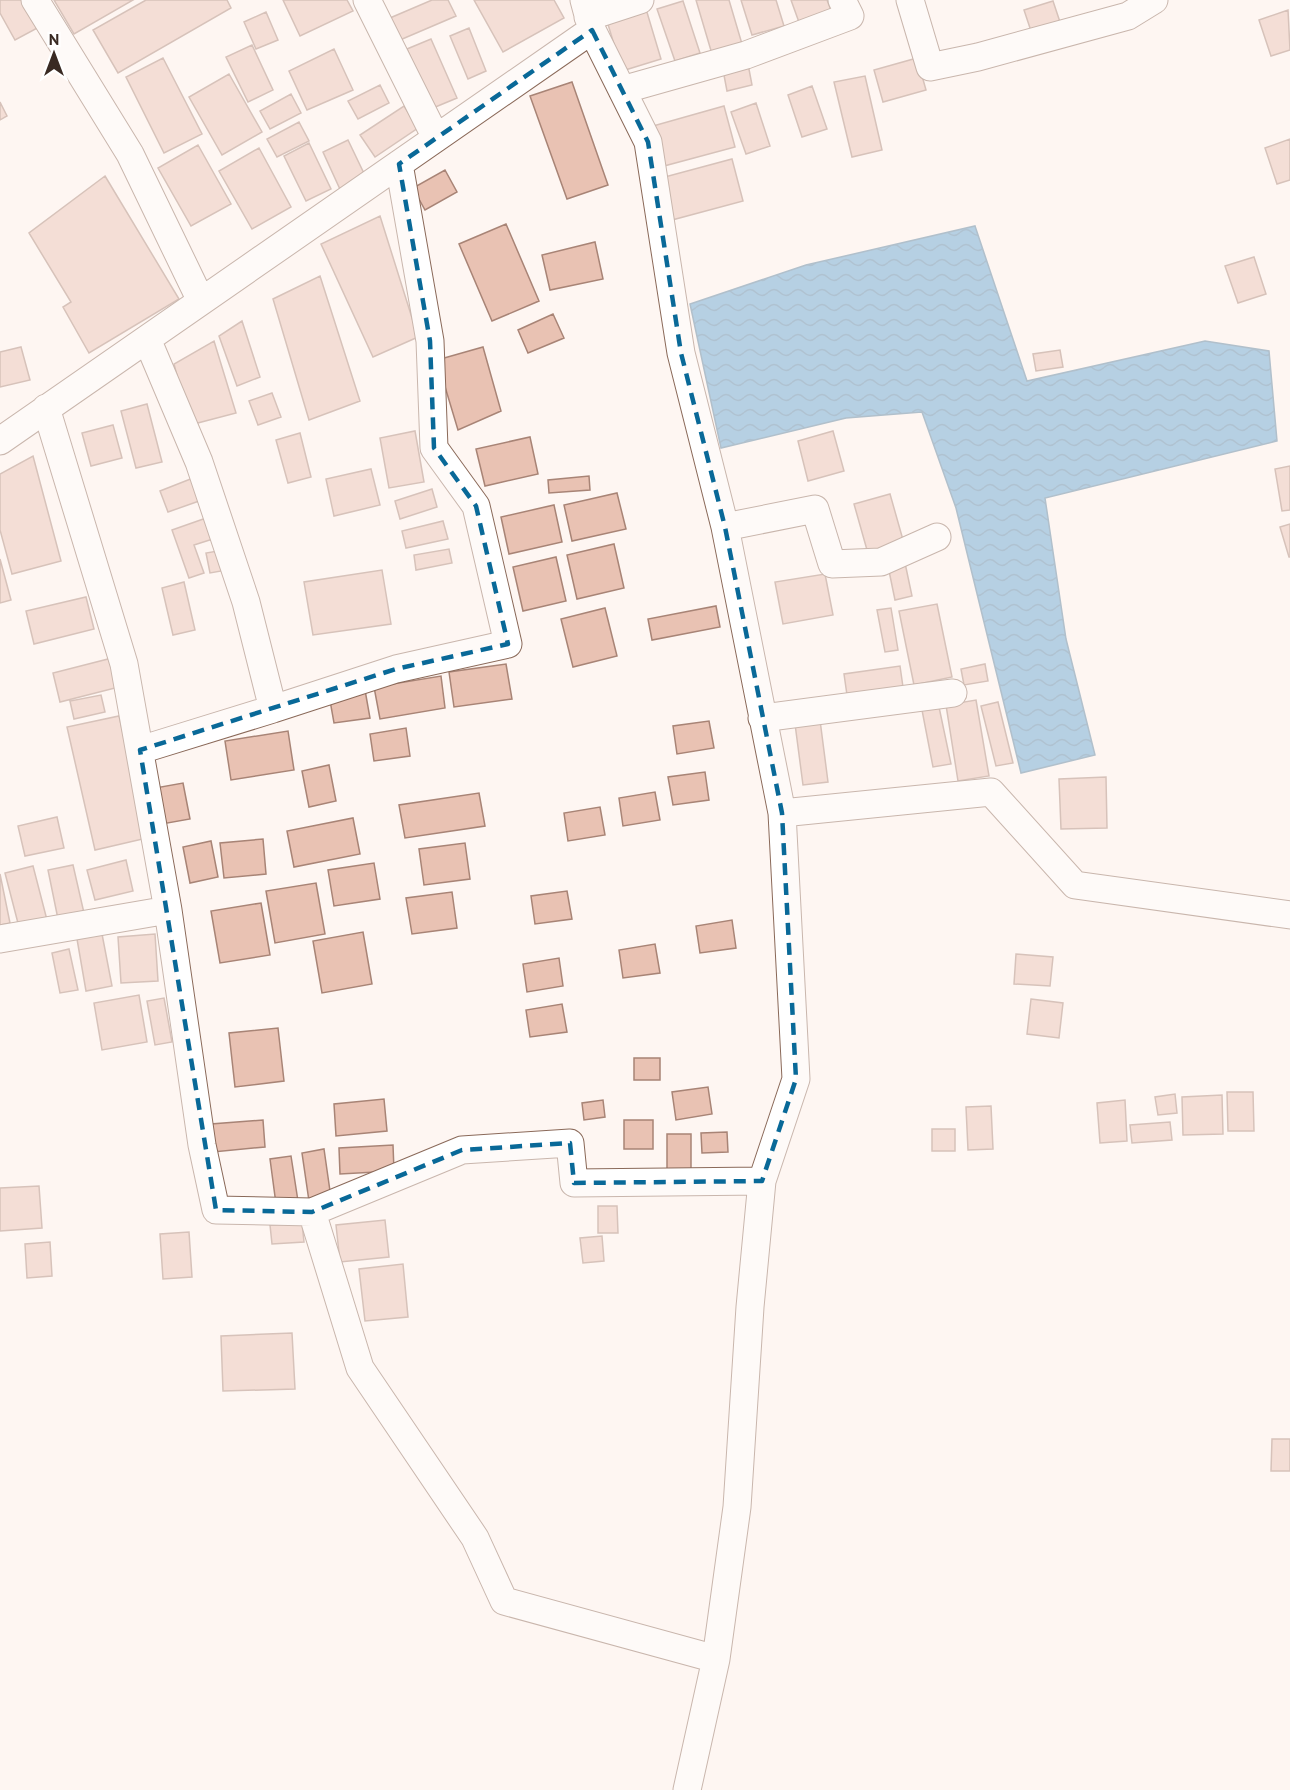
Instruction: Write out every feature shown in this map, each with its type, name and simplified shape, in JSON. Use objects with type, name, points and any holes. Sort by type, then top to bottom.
[{"type":"street","points":[[35,0],[130,154],[201,301]]},
{"type":"street","points":[[367,0],[436,138]]},
{"type":"street","points":[[0,441],[436,138],[588,16],[640,0]]},
{"type":"street","points":[[622,90],[746,55],[849,15],[842,0]]},
{"type":"street","points":[[910,0],[930,67],[978,57],[1128,15],[1154,0]]},
{"type":"street","points":[[588,16],[648,142],[681,353],[724,527],[782,813],[796,1079],[762,1181],[750,1307],[737,1506],[716,1659],[687,1790]]},
{"type":"street","points":[[140,750],[396,669],[508,644],[476,506],[434,448],[430,341],[399,164]]},
{"type":"street","points":[[147,339],[199,462],[246,602],[273,709]]},
{"type":"street","points":[[46,408],[124,664],[168,910],[202,1145],[216,1210],[312,1212],[462,1150],[570,1143],[574,1183],[762,1181]]},
{"type":"street","points":[[724,527],[815,509],[832,564],[881,562],[937,537]]},
{"type":"street","points":[[762,718],[953,693]]},
{"type":"street","points":[[782,813],[991,792],[1075,885],[1290,915]]},
{"type":"street","points":[[0,939],[168,910]]},
{"type":"street","points":[[312,1212],[360,1368],[475,1538],[504,1601],[716,1659]]},
{"type":"highlighted area","points":[[592,30],[648,142],[681,353],[725,527],[782,813],[796,1079],[762,1181],[574,1183],[570,1143],[462,1150],[312,1212],[216,1210],[140,750],[396,669],[508,644],[476,506],[434,448],[430,341],[399,164]]},
{"type":"water","points":[[975,226],[1027,381],[1205,341],[1269,351],[1277,441],[1045,498],[1066,639],[1095,755],[1021,773],[956,508],[922,412],[846,418],[721,448],[690,304],[806,265]]},
{"type":"building","points":[[0,0],[29,0],[43,25],[15,40],[0,13]]},
{"type":"building","points":[[54,0],[133,0],[74,34]]},
{"type":"building","points":[[146,0],[227,0],[231,8],[118,73],[93,30]]},
{"type":"building","points":[[283,0],[347,0],[353,11],[300,36]]},
{"type":"building","points":[[432,0],[448,0],[456,16],[400,40],[390,18]]},
{"type":"building","points":[[474,0],[554,0],[564,18],[503,52]]},
{"type":"building","points":[[696,0],[729,0],[742,44],[712,54]]},
{"type":"building","points":[[741,0],[776,0],[784,26],[752,35]]},
{"type":"building","points":[[791,0],[827,0],[832,13],[800,25]]},
{"type":"building","points":[[683,1],[700,53],[675,61],[657,9]]},
{"type":"building","points":[[1053,1],[1065,37],[1036,46],[1024,10]]},
{"type":"building","points":[[646,9],[661,59],[622,71],[607,21]]},
{"type":"building","points":[[1288,10],[1290,50],[1271,56],[1259,20]]},
{"type":"building","points":[[266,12],[278,40],[256,49],[244,22]]},
{"type":"building","points":[[469,28],[486,71],[468,79],[450,36]]},
{"type":"building","points":[[431,39],[457,98],[433,108],[407,49]]},
{"type":"building","points":[[252,45],[273,90],[248,102],[226,57]]},
{"type":"building","points":[[334,49],[353,90],[307,110],[289,71]]},
{"type":"building","points":[[163,58],[202,134],[164,153],[126,77]]},
{"type":"building","points":[[917,58],[926,90],[883,102],[874,70]]},
{"type":"building","points":[[748,64],[752,85],[727,91],[723,70]]},
{"type":"building","points":[[229,74],[262,132],[222,155],[189,97]]},
{"type":"building","points":[[865,76],[882,150],[852,157],[834,82]]},
{"type":"building","points":[[572,82],[608,185],[567,199],[530,96]]},
{"type":"building","points":[[380,85],[389,103],[358,119],[348,101]]},
{"type":"building","points":[[812,86],[827,129],[802,137],[788,95]]},
{"type":"building","points":[[291,94],[301,113],[270,129],[260,111]]},
{"type":"building","points":[[0,102],[7,116],[0,120]]},
{"type":"building","points":[[756,103],[770,146],[746,154],[731,112]]},
{"type":"building","points":[[404,106],[418,128],[375,157],[360,135]]},
{"type":"building","points":[[724,106],[735,147],[664,166],[653,126]]},
{"type":"building","points":[[299,122],[309,141],[277,157],[267,139]]},
{"type":"building","points":[[1290,139],[1290,180],[1277,184],[1265,148]]},
{"type":"building","points":[[348,140],[370,186],[344,198],[323,152]]},
{"type":"building","points":[[309,143],[331,189],[306,201],[284,156]]},
{"type":"building","points":[[198,145],[231,204],[191,226],[158,168]]},
{"type":"building","points":[[259,148],[291,207],[252,229],[219,171]]},
{"type":"building","points":[[732,159],[743,201],[672,220],[661,178]]},
{"type":"building","points":[[445,170],[457,192],[425,210],[413,188]]},
{"type":"building","points":[[105,176],[179,299],[89,353],[63,307],[71,302],[29,233]]},
{"type":"building","points":[[380,216],[418,337],[373,357],[321,244]]},
{"type":"building","points":[[506,224],[539,301],[492,321],[459,244]]},
{"type":"building","points":[[595,242],[603,279],[550,290],[542,255]]},
{"type":"building","points":[[1254,257],[1266,294],[1238,303],[1225,266]]},
{"type":"building","points":[[320,276],[360,401],[309,420],[273,299]]},
{"type":"building","points":[[553,314],[564,338],[528,353],[518,330]]},
{"type":"building","points":[[242,321],[260,377],[237,386],[219,336]]},
{"type":"building","points":[[214,341],[236,413],[190,425],[174,364]]},
{"type":"building","points":[[21,347],[30,380],[0,387],[0,352]]},
{"type":"building","points":[[483,347],[501,411],[458,430],[437,360]]},
{"type":"building","points":[[1060,350],[1063,367],[1036,371],[1033,354]]},
{"type":"building","points":[[272,393],[281,417],[258,425],[249,401]]},
{"type":"building","points":[[147,404],[162,462],[136,468],[121,411]]},
{"type":"building","points":[[113,425],[122,458],[91,466],[82,433]]},
{"type":"building","points":[[415,431],[424,482],[389,488],[380,438]]},
{"type":"building","points":[[833,431],[844,471],[808,481],[798,441]]},
{"type":"building","points":[[300,433],[311,477],[288,483],[276,440]]},
{"type":"building","points":[[530,437],[538,474],[485,486],[476,449]]},
{"type":"building","points":[[33,456],[61,561],[12,574],[0,530],[0,474]]},
{"type":"building","points":[[1290,466],[1290,510],[1282,511],[1275,469]]},
{"type":"building","points":[[371,469],[380,505],[334,516],[326,479]]},
{"type":"building","points":[[589,476],[590,490],[549,493],[548,480]]},
{"type":"building","points":[[193,478],[202,500],[168,512],[160,491]]},
{"type":"building","points":[[432,489],[437,507],[400,519],[395,501]]},
{"type":"building","points":[[617,493],[626,529],[572,541],[564,505]]},
{"type":"building","points":[[890,494],[905,547],[869,557],[854,504]]},
{"type":"building","points":[[554,505],[562,542],[509,554],[501,517]]},
{"type":"building","points":[[209,517],[216,538],[194,545],[204,573],[189,578],[172,530]]},
{"type":"building","points":[[443,521],[448,539],[406,548],[402,531]]},
{"type":"building","points":[[1290,524],[1290,557],[1289,557],[1280,527]]},
{"type":"building","points":[[614,544],[624,588],[577,599],[567,555]]},
{"type":"building","points":[[449,549],[452,563],[416,570],[414,555]]},
{"type":"building","points":[[223,550],[227,570],[210,573],[206,553]]},
{"type":"building","points":[[556,557],[566,601],[523,611],[513,567]]},
{"type":"building","points":[[0,559],[11,600],[0,603]]},
{"type":"building","points":[[905,563],[912,596],[895,600],[888,566]]},
{"type":"building","points":[[382,570],[391,624],[313,635],[304,582]]},
{"type":"building","points":[[825,574],[833,615],[783,624],[775,582]]},
{"type":"building","points":[[184,582],[195,630],[173,635],[162,588]]},
{"type":"building","points":[[86,597],[94,629],[34,644],[26,611]]},
{"type":"building","points":[[937,604],[952,677],[914,685],[899,611]]},
{"type":"building","points":[[716,606],[720,627],[652,640],[648,619]]},
{"type":"building","points":[[605,608],[617,656],[573,667],[561,619]]},
{"type":"building","points":[[891,608],[898,650],[885,652],[877,610]]},
{"type":"building","points":[[112,658],[119,687],[60,702],[53,673]]},
{"type":"building","points":[[506,664],[512,699],[454,707],[449,672]]},
{"type":"building","points":[[985,664],[988,681],[964,685],[961,669]]},
{"type":"building","points":[[900,666],[903,687],[847,695],[844,674]]},
{"type":"building","points":[[441,676],[445,708],[380,719],[374,687]]},
{"type":"building","points":[[365,690],[370,718],[334,723],[329,695]]},
{"type":"building","points":[[101,695],[105,712],[74,719],[70,701]]},
{"type":"building","points":[[976,700],[989,776],[958,781],[946,705]]},
{"type":"building","points":[[998,702],[1013,763],[996,766],[981,706]]},
{"type":"building","points":[[939,707],[951,764],[933,767],[922,710]]},
{"type":"building","points":[[119,716],[147,838],[95,850],[67,727]]},
{"type":"building","points":[[820,720],[828,782],[803,785],[795,724]]},
{"type":"building","points":[[709,721],[714,748],[677,754],[673,726]]},
{"type":"building","points":[[406,728],[410,756],[374,761],[370,734]]},
{"type":"building","points":[[288,731],[294,770],[231,780],[225,741]]},
{"type":"building","points":[[329,765],[336,801],[309,807],[302,771]]},
{"type":"building","points":[[705,772],[709,800],[673,805],[668,777]]},
{"type":"building","points":[[1106,777],[1107,828],[1061,829],[1059,779]]},
{"type":"building","points":[[183,783],[190,819],[162,824],[155,788]]},
{"type":"building","points":[[655,792],[660,820],[623,826],[619,798]]},
{"type":"building","points":[[479,793],[485,826],[405,838],[399,805]]},
{"type":"building","points":[[600,807],[605,835],[568,841],[564,813]]},
{"type":"building","points":[[57,817],[64,848],[25,856],[18,826]]},
{"type":"building","points":[[353,818],[360,854],[294,867],[287,831]]},
{"type":"building","points":[[263,839],[266,874],[224,878],[220,843]]},
{"type":"building","points":[[211,841],[218,877],[190,883],[183,847]]},
{"type":"building","points":[[465,843],[470,879],[424,885],[419,849]]},
{"type":"building","points":[[126,860],[133,891],[95,900],[87,870]]},
{"type":"building","points":[[374,863],[380,899],[334,906],[328,870]]},
{"type":"building","points":[[73,865],[84,913],[58,919],[48,870]]},
{"type":"building","points":[[33,866],[47,920],[19,927],[5,873]]},
{"type":"building","points":[[0,874],[10,923],[0,925]]},
{"type":"building","points":[[316,883],[325,934],[275,943],[266,891]]},
{"type":"building","points":[[567,891],[572,919],[535,924],[531,896]]},
{"type":"building","points":[[452,892],[457,928],[412,934],[406,898]]},
{"type":"building","points":[[261,903],[270,955],[220,963],[211,911]]},
{"type":"building","points":[[732,920],[736,948],[700,953],[696,926]]},
{"type":"building","points":[[363,932],[372,984],[322,993],[313,941]]},
{"type":"building","points":[[102,934],[112,986],[86,991],[77,939]]},
{"type":"building","points":[[155,934],[158,981],[121,983],[118,937]]},
{"type":"building","points":[[655,944],[660,973],[623,978],[619,950]]},
{"type":"building","points":[[69,949],[78,990],[60,993],[52,953]]},
{"type":"building","points":[[1016,954],[1053,957],[1050,986],[1014,984]]},
{"type":"building","points":[[559,958],[563,986],[527,992],[523,964]]},
{"type":"building","points":[[139,995],[147,1042],[102,1050],[94,1003]]},
{"type":"building","points":[[164,998],[172,1042],[155,1045],[147,1001]]},
{"type":"building","points":[[1031,999],[1063,1003],[1059,1038],[1027,1034]]},
{"type":"building","points":[[562,1004],[567,1032],[530,1037],[526,1010]]},
{"type":"building","points":[[278,1028],[284,1081],[235,1087],[229,1033]]},
{"type":"building","points":[[634,1058],[660,1058],[660,1080],[634,1080]]},
{"type":"building","points":[[708,1087],[712,1114],[676,1120],[672,1092]]},
{"type":"building","points":[[1227,1092],[1253,1092],[1254,1131],[1228,1131]]},
{"type":"building","points":[[1175,1094],[1177,1113],[1158,1115],[1155,1097]]},
{"type":"building","points":[[1222,1095],[1223,1134],[1183,1135],[1182,1097]]},
{"type":"building","points":[[384,1099],[387,1131],[336,1136],[334,1104]]},
{"type":"building","points":[[603,1100],[605,1117],[584,1120],[582,1103]]},
{"type":"building","points":[[1125,1100],[1127,1141],[1100,1143],[1097,1103]]},
{"type":"building","points":[[991,1106],[993,1149],[968,1150],[966,1107]]},
{"type":"building","points":[[263,1120],[265,1147],[213,1152],[211,1124]]},
{"type":"building","points":[[624,1120],[653,1120],[653,1149],[624,1149]]},
{"type":"building","points":[[1170,1122],[1172,1140],[1132,1143],[1130,1125]]},
{"type":"building","points":[[932,1129],[955,1129],[955,1151],[932,1151]]},
{"type":"building","points":[[727,1132],[728,1152],[702,1153],[701,1133]]},
{"type":"building","points":[[667,1134],[691,1134],[691,1169],[667,1169]]},
{"type":"building","points":[[393,1145],[394,1171],[340,1174],[339,1148]]},
{"type":"building","points":[[324,1149],[331,1198],[309,1201],[302,1153]]},
{"type":"building","points":[[291,1156],[298,1201],[276,1204],[270,1159]]},
{"type":"building","points":[[39,1186],[42,1228],[0,1231],[0,1188]]},
{"type":"building","points":[[598,1206],[617,1206],[618,1233],[598,1233]]},
{"type":"building","points":[[385,1220],[389,1257],[340,1262],[336,1225]]},
{"type":"building","points":[[302,1223],[304,1242],[272,1244],[270,1225]]},
{"type":"building","points":[[189,1232],[192,1277],[163,1279],[160,1234]]},
{"type":"building","points":[[602,1236],[604,1261],[583,1263],[580,1238]]},
{"type":"building","points":[[50,1242],[52,1276],[27,1278],[25,1244]]},
{"type":"building","points":[[403,1264],[408,1317],[365,1321],[359,1269]]},
{"type":"building","points":[[292,1333],[295,1389],[223,1391],[221,1336]]},
{"type":"building","points":[[1272,1439],[1290,1439],[1290,1471],[1271,1471]]}]
